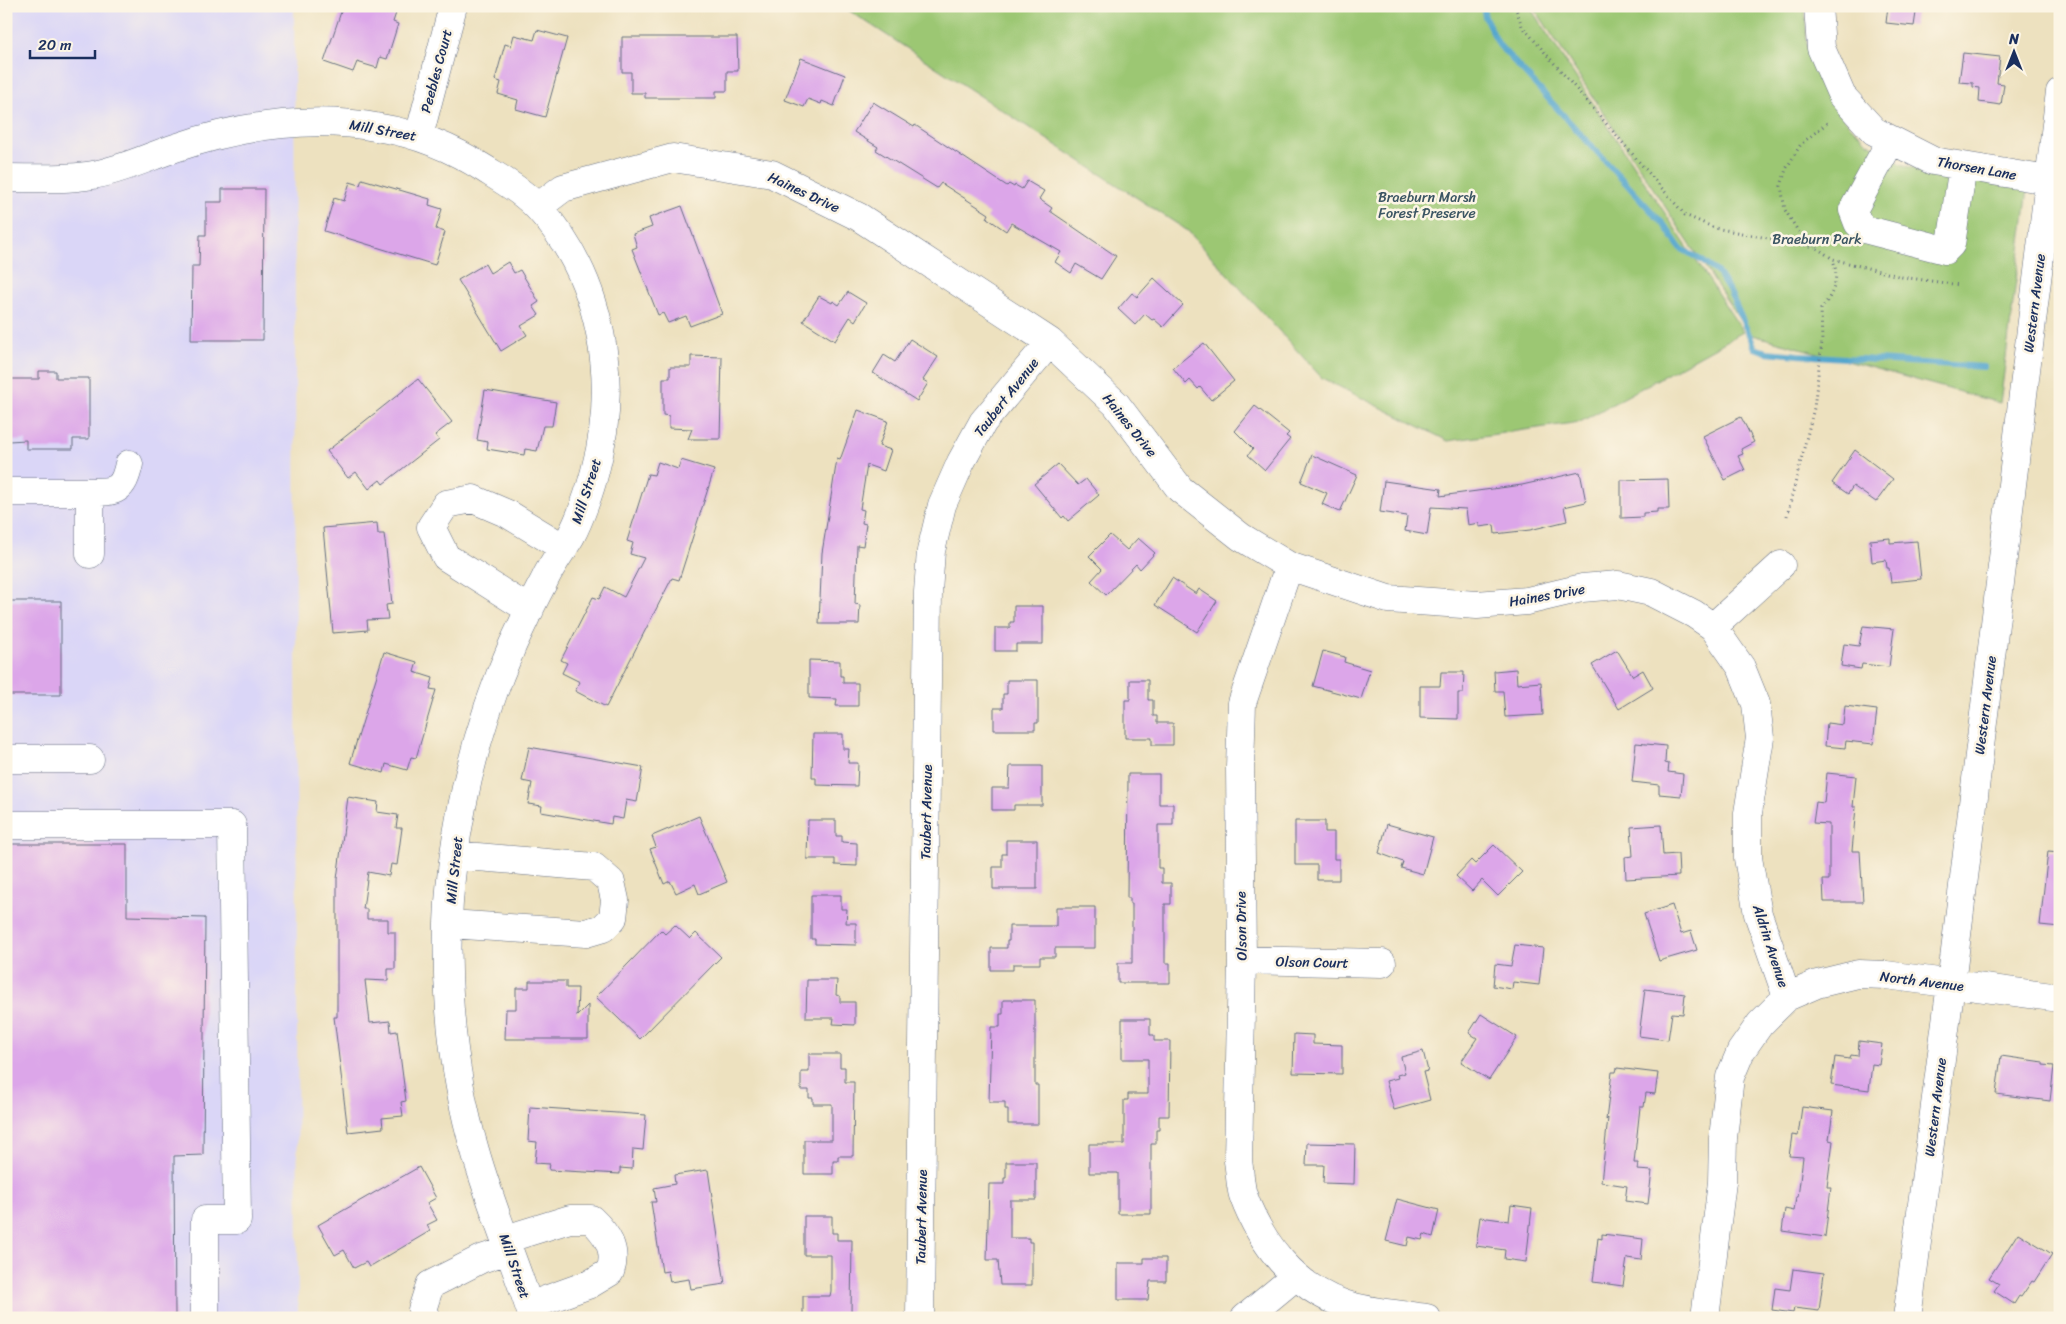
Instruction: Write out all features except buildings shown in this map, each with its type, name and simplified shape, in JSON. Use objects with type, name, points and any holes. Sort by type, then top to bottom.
[{"type":"street","name":"Peebles Court","points":[[418,136],[453,6]]},
{"type":"street","name":"Thorsen Lane","points":[[1818,6],[1821,48],[1842,96],[1874,131],[1933,161],[2054,182]]},
{"type":"street","name":"Western Avenue","points":[[1907,1318],[2054,182],[2060,92]]},
{"type":"street","name":"Mill Street","points":[[6,178],[60,179],[97,174],[214,135],[250,127],[288,123],[329,122],[378,127],[418,136],[462,154],[510,185],[538,207],[558,233],[578,265],[596,309],[605,355],[606,410],[596,471],[574,531],[545,577],[512,646],[484,722],[464,796],[454,855],[449,924],[448,951],[457,1070],[475,1152],[532,1314]]},
{"type":"street","points":[[1891,140],[1853,210],[1858,223],[1864,230],[1945,250],[1951,244],[1963,166]]},
{"type":"street","name":"Haines Drive","points":[[538,207],[563,188],[673,158],[772,174],[859,217],[1050,342],[1116,404],[1180,489],[1241,537],[1289,566],[1388,600],[1457,604],[1477,605],[1527,601],[1582,588],[1618,585],[1651,592],[1694,614],[1713,627]]},
{"type":"street","name":"Taubert Avenue","points":[[920,1318],[928,592],[931,551],[942,505],[961,462],[979,430],[1050,342]]},
{"type":"street","points":[[6,492],[110,492],[119,487],[125,479],[129,464]]},
{"type":"street","points":[[90,492],[90,554]]},
{"type":"street","points":[[530,610],[446,557],[431,527],[446,504],[473,499],[508,514],[564,548]]},
{"type":"street","points":[[1713,627],[1781,565]]},
{"type":"street","name":"Olson Drive","points":[[1289,566],[1242,703],[1240,768],[1242,960],[1238,1161],[1242,1193],[1254,1221],[1272,1250],[1296,1276],[1320,1292],[1344,1304],[1376,1311],[1428,1318]]},
{"type":"street","name":"Aldrin Avenue","points":[[1705,1318],[1722,1182],[1723,1138],[1730,1077],[1741,1051],[1755,1031],[1788,997],[1758,914],[1748,858],[1748,813],[1760,738],[1756,704],[1741,667],[1713,627]]},
{"type":"street","points":[[6,759],[90,759]]},
{"type":"street","points":[[6,825],[232,825],[237,1220],[205,1220],[205,1318]]},
{"type":"street","points":[[449,924],[586,933],[603,928],[613,918],[615,900],[611,882],[594,867],[454,855]]},
{"type":"street","name":"Olson Court","points":[[1242,960],[1382,963]]},
{"type":"street","name":"North Avenue","points":[[1788,997],[1806,988],[1858,974],[1886,975],[2060,998]]},
{"type":"street","points":[[426,1318],[422,1310],[430,1285],[508,1244],[570,1219],[591,1219],[604,1232],[612,1248],[614,1262],[610,1272],[532,1314]]},
{"type":"street","points":[[1245,1318],[1296,1276]]},
{"type":"path","points":[[1515,6],[1522,26],[1685,215],[1715,228],[1815,247]]},
{"type":"path","points":[[1827,123],[1801,144],[1786,169],[1781,186],[1785,210],[1798,231],[1815,247],[1833,259],[1902,277],[1960,285]]},
{"type":"path","points":[[1788,516],[1814,408],[1822,342],[1821,310],[1828,302],[1836,280],[1836,268],[1833,259]]},
{"type":"shaded area","points":[[6,6],[294,6],[298,1318],[6,1318]]},
{"type":"green space","name":"Braeburn Marsh Forest Preserve","points":[[842,6],[1529,6],[1743,332],[1580,422],[1448,441],[1322,378],[1188,231]]},
{"type":"green space","name":"Braeburn Park","points":[[1533,6],[1805,6],[1807,48],[1819,81],[1845,120],[1866,141],[1901,164],[1934,175],[2028,189],[2000,403],[1749,334]]},
{"type":"waterway","points":[[1483,6],[1485,17],[1499,45],[1665,226],[1680,248],[1717,272],[1730,292],[1755,348],[1766,352],[1799,355],[1984,367]]}]
